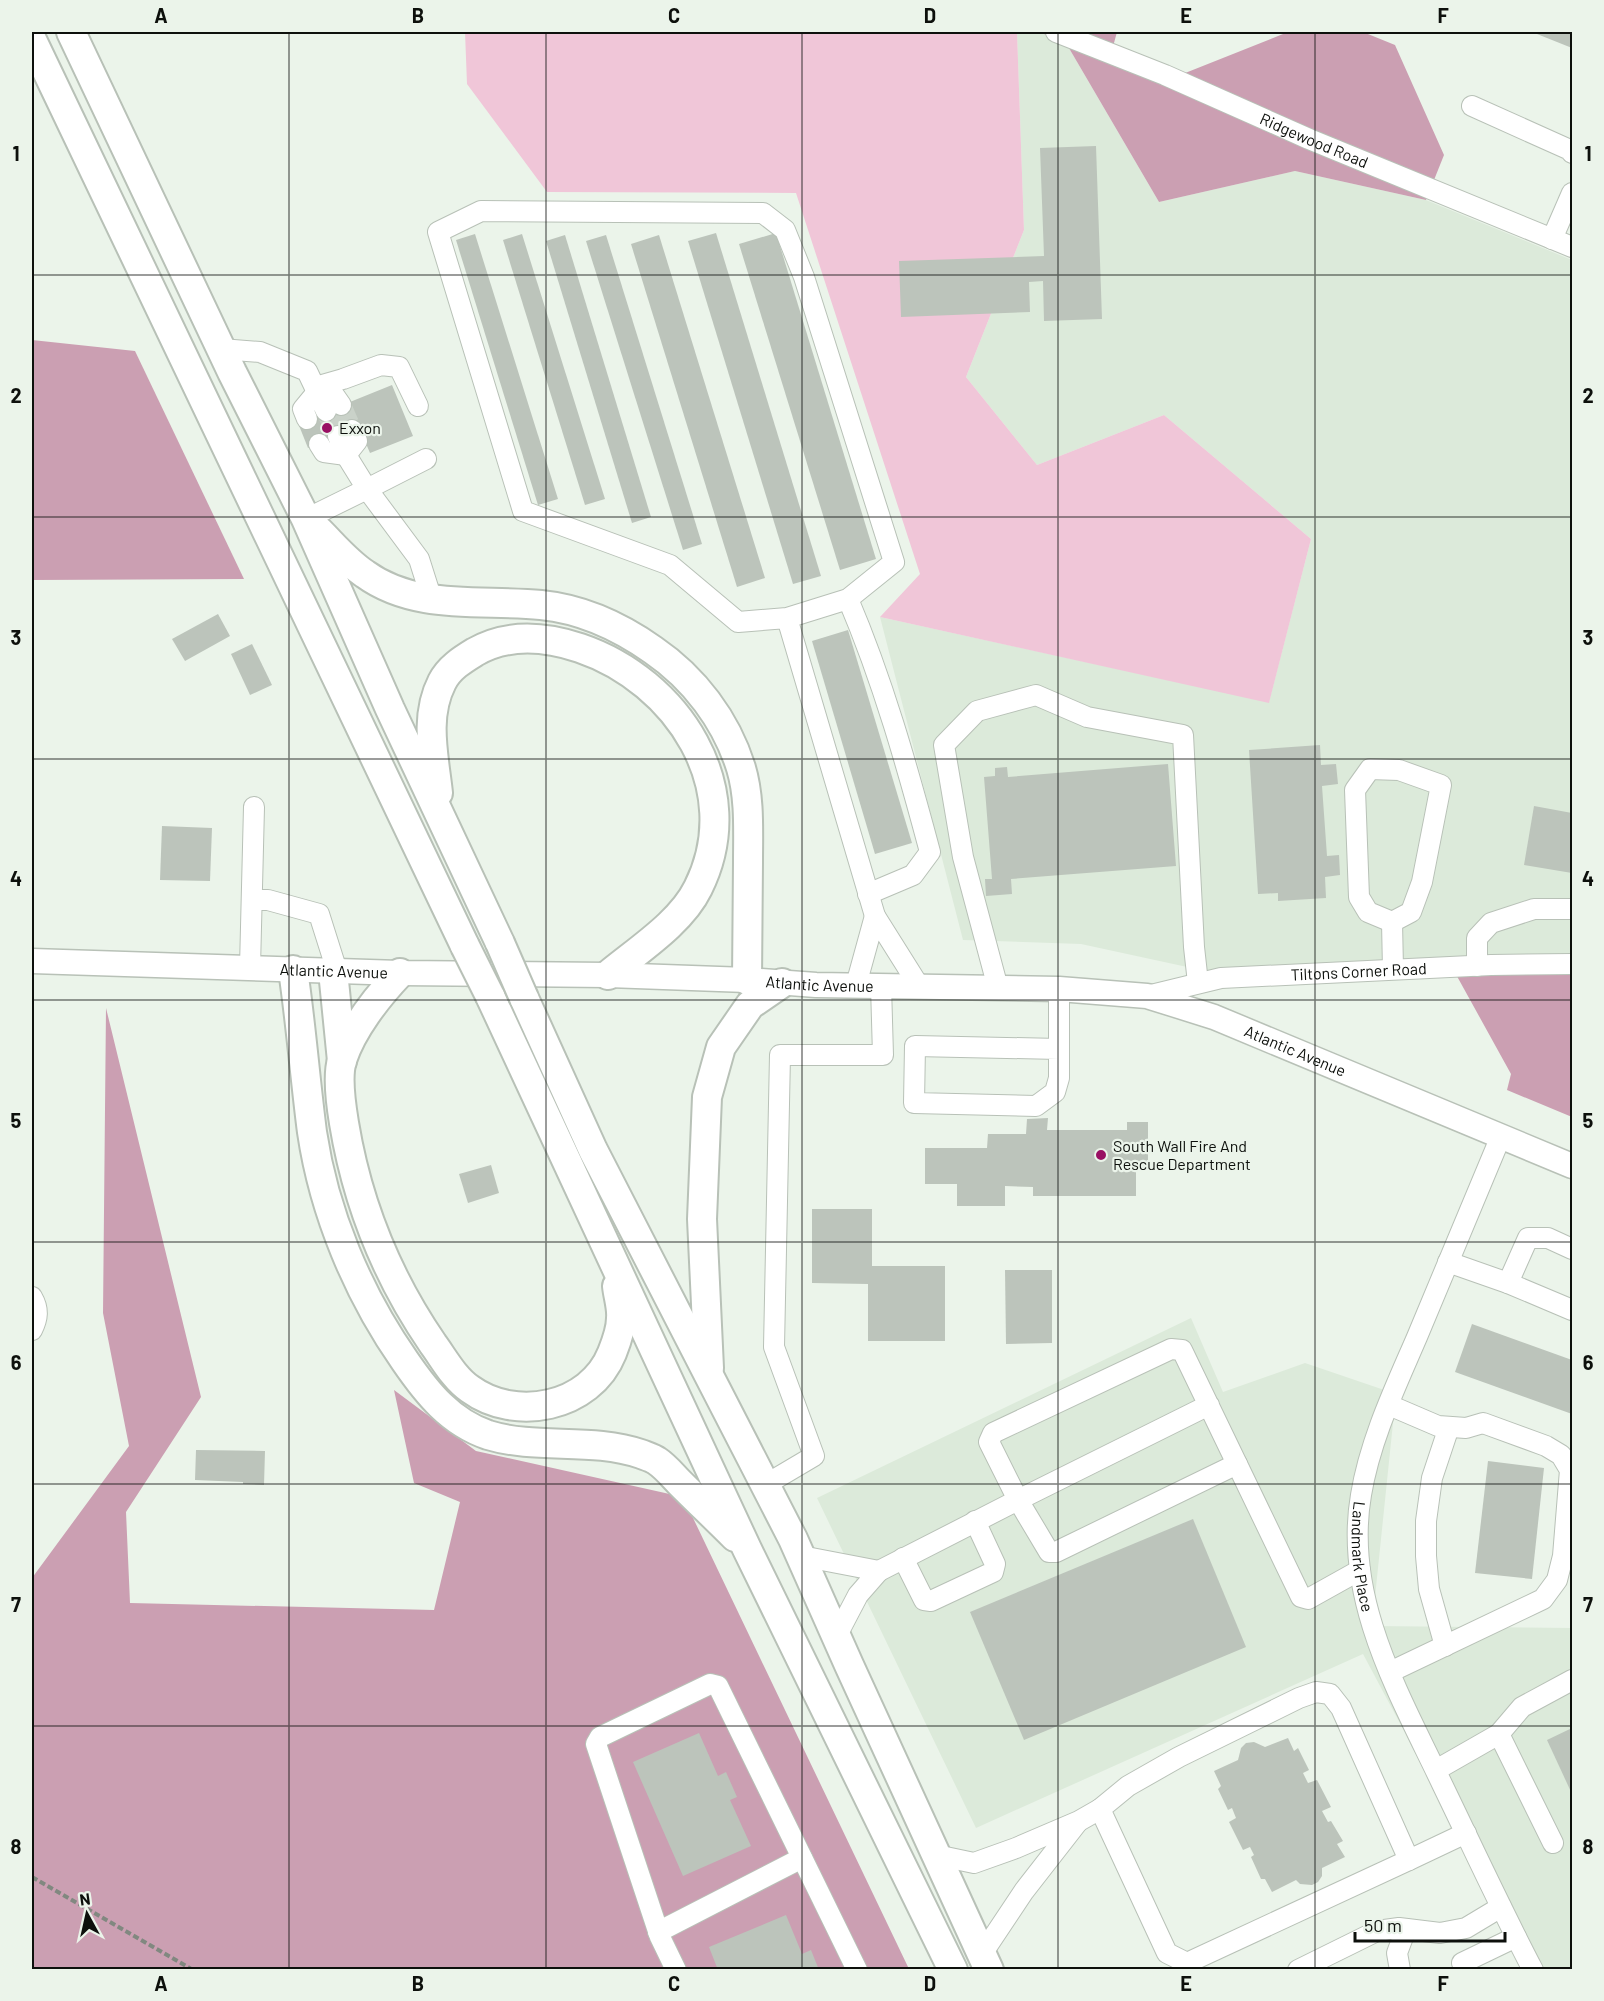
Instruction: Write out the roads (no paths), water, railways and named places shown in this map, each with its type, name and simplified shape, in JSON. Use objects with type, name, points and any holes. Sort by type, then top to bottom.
[{"type":"highway","points":[[71,32],[221,349],[306,519],[390,709],[500,943],[592,1150],[801,1556],[986,1962]]},
{"type":"highway","points":[[32,40],[490,996],[747,1549],[949,1967]]},
{"type":"highway","points":[[306,519],[346,559],[387,588],[406,595],[432,600],[540,605],[578,612],[635,637],[676,668],[705,698],[732,744],[741,769],[746,794],[748,830],[747,980]]},
{"type":"highway","points":[[440,813],[430,725],[435,701],[442,681],[453,668],[487,645],[518,638],[546,639],[570,644],[619,665],[656,693],[682,722],[702,760],[712,790],[714,818],[712,845],[705,873],[688,904],[676,919],[608,975]]},
{"type":"highway","points":[[294,970],[312,1133],[330,1209],[348,1257],[368,1300],[393,1344],[424,1389],[447,1412],[473,1429],[490,1435],[525,1442],[613,1448],[631,1451],[656,1460],[747,1549]]},
{"type":"highway","points":[[335,971],[342,1061],[341,1106],[363,1206],[385,1260],[414,1317],[447,1365],[469,1388],[502,1405],[524,1408],[542,1407],[566,1399],[587,1386],[612,1354],[621,1318],[614,1263]]},
{"type":"highway","points":[[342,1061],[358,1027],[383,991],[400,973]]},
{"type":"highway","points":[[709,1376],[702,1219],[707,1097],[721,1047],[750,1005],[782,983]]},
{"type":"main road","name":"Atlantic Avenue","points":[[32,961],[400,973],[608,975],[782,983],[1059,989],[1147,996],[1224,1021],[1572,1166]]},
{"type":"street","name":"Ridgewood Road","points":[[1056,32],[1165,75],[1319,144],[1572,247]]},
{"type":"street","points":[[1472,106],[1570,150],[1572,153]]},
{"type":"street","points":[[1552,239],[1572,193]]},
{"type":"street","points":[[481,211],[763,213],[785,230],[804,277],[894,562],[848,599],[788,618],[738,622],[670,565],[523,511],[438,232],[481,211]]},
{"type":"street","points":[[221,349],[260,352],[307,371],[316,390],[334,408]]},
{"type":"street","points":[[307,419],[303,409],[316,390],[381,365],[399,367],[418,406]]},
{"type":"street","points":[[345,433],[346,455],[367,489],[419,559],[432,600]]},
{"type":"street","points":[[319,444],[324,452],[346,455]]},
{"type":"street","points":[[306,519],[426,459]]},
{"type":"street","points":[[848,599],[867,644],[906,761],[930,852],[913,875],[868,894]]},
{"type":"street","points":[[788,618],[875,916],[920,986]]},
{"type":"street","points":[[998,988],[963,857],[944,745],[977,711],[1036,695],[1087,717],[1183,735],[1198,984]]},
{"type":"street","points":[[1370,769],[1399,770],[1441,785],[1422,882],[1411,912],[1392,921],[1368,912],[1359,897],[1355,790],[1370,769]]},
{"type":"street","points":[[250,967],[254,807]]},
{"type":"street","points":[[253,900],[268,900],[319,914],[335,971]]},
{"type":"street","points":[[1477,966],[1477,938],[1491,923],[1534,909],[1572,909]]},
{"type":"street","points":[[856,985],[875,916]]},
{"type":"street","points":[[1392,921],[1393,969]]},
{"type":"street","name":"Tiltons Corner Road","points":[[1147,996],[1221,978],[1393,969],[1572,964]]},
{"type":"street","points":[[765,1485],[814,1456],[774,1347],[780,1055],[882,1055],[881,986]]},
{"type":"street","points":[[1059,989],[1059,1049],[1059,1078],[1055,1092],[1036,1106],[914,1103],[915,1046],[1059,1049]]},
{"type":"street","name":"Landmark Place","points":[[1502,1136],[1389,1405],[1368,1461],[1358,1528],[1363,1593],[1375,1638],[1501,1907],[1533,1970]]},
{"type":"street","points":[[1508,1283],[1528,1238],[1548,1238],[1572,1249]]},
{"type":"street","points":[[1448,1262],[1508,1283],[1572,1310]]},
{"type":"street","points":[[32,1297],[37,1310],[32,1330]]},
{"type":"street","points":[[1237,1464],[1056,1552],[1049,1552],[1018,1500],[989,1442],[993,1433],[1171,1349],[1182,1350],[1209,1405],[1301,1597],[1308,1599],[1360,1569]]},
{"type":"street","points":[[836,1637],[858,1594],[879,1571],[1209,1405]]},
{"type":"street","points":[[1389,1405],[1438,1426],[1466,1428],[1483,1423],[1546,1446],[1560,1455],[1570,1470],[1563,1556],[1557,1580],[1543,1599],[1390,1672]]},
{"type":"street","points":[[1445,1646],[1429,1589],[1426,1521],[1432,1478],[1449,1427]]},
{"type":"street","points":[[903,1558],[924,1600],[931,1601],[993,1572],[995,1564],[975,1521]]},
{"type":"street","points":[[801,1556],[879,1571]]},
{"type":"street","points":[[1436,1770],[1499,1734],[1522,1707],[1572,1680]]},
{"type":"street","points":[[676,1970],[658,1932],[596,1744],[600,1737],[710,1684],[718,1686],[857,1970]]},
{"type":"street","points":[[936,1856],[974,1863],[1079,1821],[1100,1809],[1128,1786],[1179,1756],[1316,1692],[1330,1694],[1341,1708],[1409,1860]]},
{"type":"street","points":[[1499,1734],[1553,1843]]},
{"type":"street","points":[[1100,1809],[1167,1953],[1189,1966],[1466,1833]]},
{"type":"street","points":[[986,1962],[1024,1891],[1079,1821]]},
{"type":"street","points":[[658,1932],[802,1858]]},
{"type":"street","points":[[1298,1970],[1377,1931],[1406,1929],[1440,1933],[1466,1928],[1501,1907]]},
{"type":"street","points":[[1400,1970],[1397,1953],[1406,1929]]},
{"type":"street","points":[[1446,1931],[1463,1966],[1516,1937]]},
{"type":"tunnel","points":[[341,405],[352,430]]},
{"type":"tunnel","points":[[326,411],[338,436]]},
{"type":"place","name":"Exxon","points":[[327,428]]},
{"type":"place","name":"South Wall Fire And Rescue Department","points":[[1101,1155]]}]
